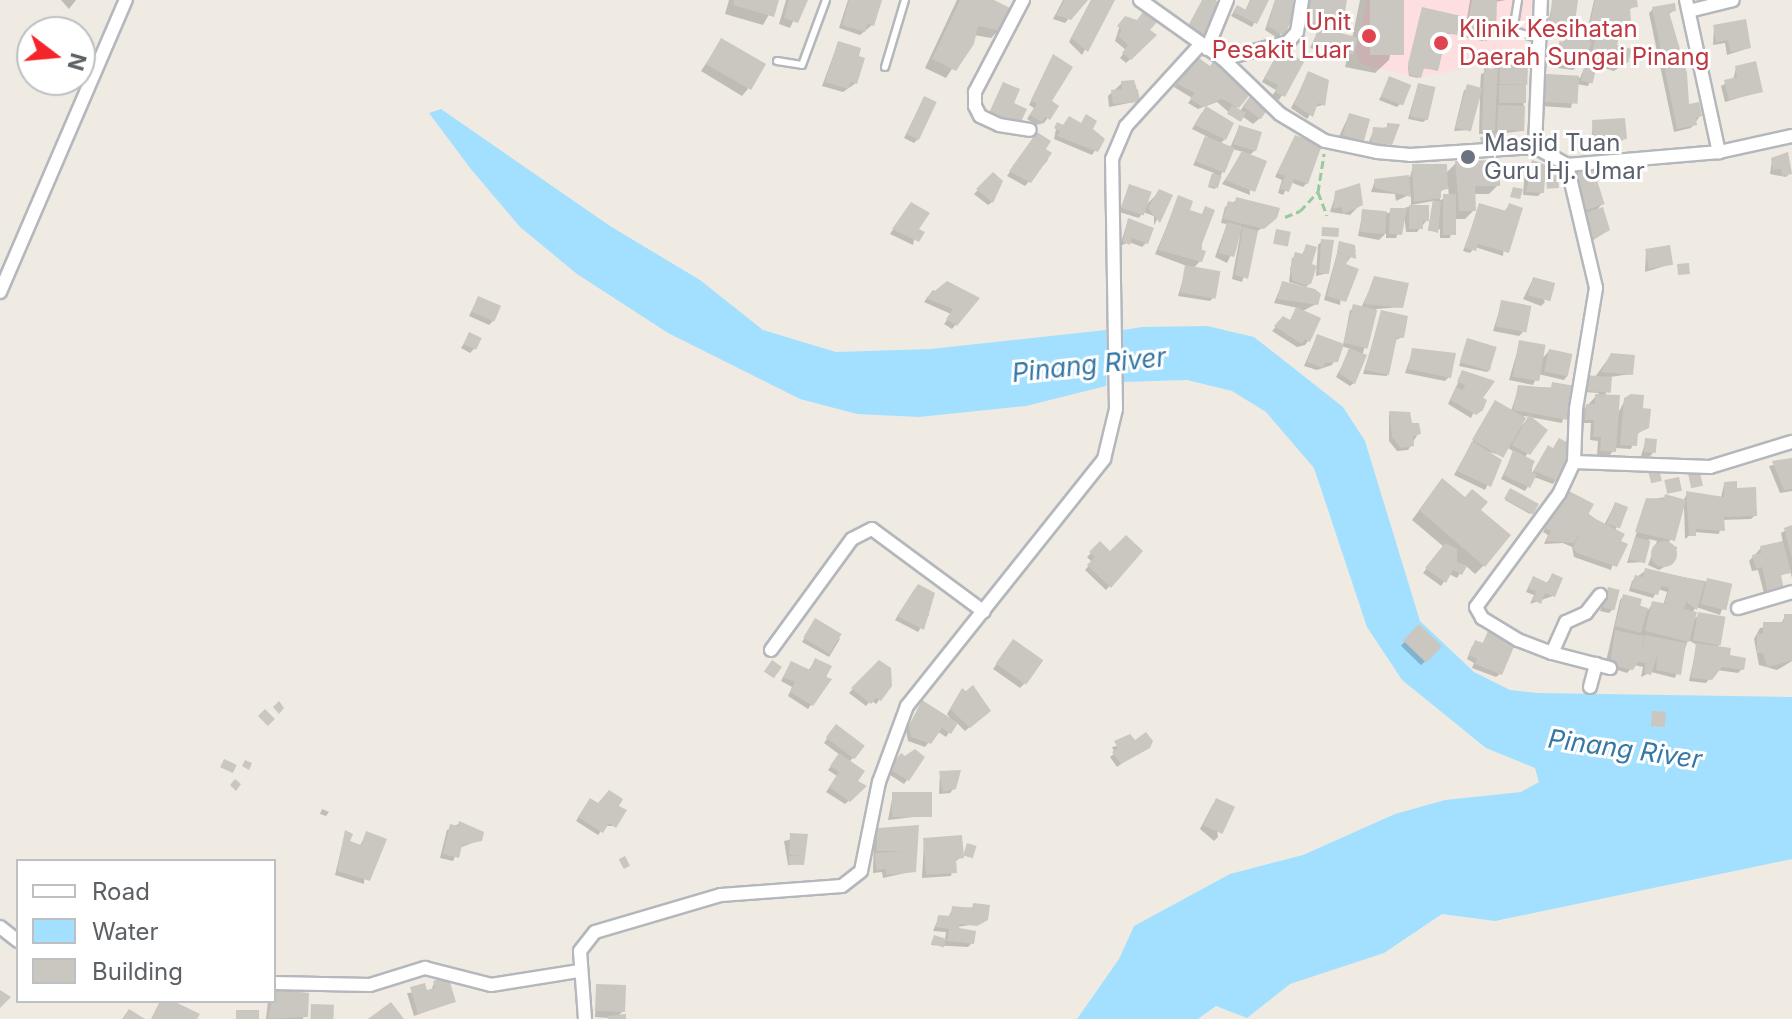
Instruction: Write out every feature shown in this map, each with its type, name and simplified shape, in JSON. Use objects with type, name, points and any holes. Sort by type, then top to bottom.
[{"type":"street","points":[[0,292],[126,0]]},
{"type":"street","points":[[1023,0],[975,92],[975,106],[980,116],[999,125],[1030,130]]},
{"type":"street","points":[[1140,0],[1223,59],[1280,114],[1325,141],[1410,155],[1535,147],[1567,165],[1719,152],[1792,136]]},
{"type":"street","points":[[585,1019],[578,971],[584,940],[595,932],[721,895],[842,886],[855,881],[879,782],[907,706],[1104,459],[1116,409],[1113,370],[1116,145],[1126,126],[1204,46],[1227,0]]},
{"type":"street","points":[[1223,59],[1288,42],[1297,32],[1302,0]]},
{"type":"street","points":[[1535,147],[1537,38],[1541,0]]},
{"type":"street","points":[[1719,152],[1687,6],[1733,0]]},
{"type":"street","points":[[1567,165],[1596,288],[1576,409],[1574,462],[1559,494],[1476,607],[1482,618],[1518,640],[1552,653],[1610,668]]},
{"type":"street","points":[[1574,462],[1710,467],[1792,442]]},
{"type":"street","points":[[771,650],[852,539],[872,529],[984,612]]},
{"type":"street","points":[[1738,608],[1792,592]]},
{"type":"street","points":[[1552,653],[1566,622],[1586,613],[1600,595]]},
{"type":"street","points":[[1590,687],[1596,664]]},
{"type":"street","points":[[0,927],[16,939]]},
{"type":"street","points":[[276,983],[370,985],[425,968],[491,985],[578,971]]},
{"type":"lane","points":[[777,61],[802,65],[826,0]]},
{"type":"lane","points":[[885,67],[905,0]]},
{"type":"lane","points":[[1518,0],[1513,31],[1537,38]]},
{"type":"path","points":[[1325,141],[1318,192],[1327,215]]},
{"type":"path","points":[[1285,217],[1300,211],[1318,192]]},
{"type":"shaded area","name":"Klinik Kesihatan Daerah Sungai Pinang","points":[[1367,0],[1533,0],[1521,58],[1417,78],[1361,64],[1356,53]]},
{"type":"water","name":"Pinang River","points":[[441,109],[610,226],[700,280],[763,330],[836,352],[930,349],[1106,330],[1107,345],[1123,345],[1123,330],[1142,327],[1207,326],[1254,337],[1343,407],[1365,441],[1420,621],[1474,672],[1510,690],[1538,693],[1792,697],[1792,859],[1495,921],[1442,914],[1384,953],[1290,984],[1247,1018],[1216,1006],[1198,1019],[1077,1019],[1119,959],[1134,926],[1230,874],[1303,855],[1395,814],[1445,800],[1521,792],[1539,782],[1535,768],[1486,748],[1402,680],[1367,627],[1314,468],[1266,412],[1232,391],[1187,380],[1123,382],[1122,357],[1107,358],[1106,386],[1026,406],[919,417],[857,414],[800,399],[668,333],[577,274],[520,227],[470,168],[429,113]]},
{"type":"building","points":[[734,0],[779,0],[774,17],[733,5]]},
{"type":"building","points":[[789,0],[808,0],[798,23],[784,18]]},
{"type":"building","points":[[849,0],[882,0],[874,26],[868,24],[865,32],[842,25]]},
{"type":"building","points":[[960,0],[994,0],[1012,9],[1001,31],[978,26],[974,44],[956,71],[932,59]]},
{"type":"building","points":[[1065,0],[1088,0],[1071,20],[1056,15]]},
{"type":"building","points":[[1091,0],[1115,0],[1088,52],[1071,38]]},
{"type":"building","points":[[1202,0],[1216,0],[1221,10],[1205,38],[1188,26]]},
{"type":"building","points":[[1251,0],[1269,0],[1257,24],[1233,12],[1237,5],[1246,10]]},
{"type":"building","points":[[1275,0],[1293,0],[1298,7],[1284,36],[1268,26]]},
{"type":"building","points":[[1311,0],[1347,0],[1342,28],[1307,21]]},
{"type":"building","points":[[1370,0],[1404,0],[1404,55],[1370,55]]},
{"type":"building","points":[[1472,0],[1497,0],[1496,34],[1488,33],[1487,41],[1465,36]]},
{"type":"building","points":[[1552,0],[1578,0],[1575,22],[1550,26]]},
{"type":"building","points":[[1595,0],[1637,0],[1638,7],[1630,8],[1631,22],[1590,24]]},
{"type":"building","points":[[1675,3],[1676,11],[1669,12],[1687,73],[1689,104],[1699,102],[1702,116],[1696,118],[1697,125],[1677,129],[1652,7]]},
{"type":"building","points":[[1422,7],[1461,16],[1457,35],[1447,33],[1438,71],[1424,68],[1421,78],[1410,75],[1408,64]]},
{"type":"building","points":[[1143,12],[1157,22],[1150,30],[1157,35],[1131,60],[1122,53],[1128,45],[1118,36],[1122,30],[1117,26],[1125,16],[1137,20]]},
{"type":"building","points":[[1746,19],[1751,48],[1731,52],[1728,40],[1716,42],[1713,25]]},
{"type":"building","points":[[1592,26],[1620,33],[1617,45],[1632,49],[1628,63],[1622,61],[1620,68],[1590,60],[1595,40],[1589,38]]},
{"type":"building","points":[[1318,27],[1358,38],[1353,55],[1313,44]]},
{"type":"building","points":[[1566,37],[1591,41],[1588,58],[1580,57],[1579,67],[1561,64],[1559,41],[1565,42]]},
{"type":"building","points":[[721,38],[766,64],[751,90],[706,64]]},
{"type":"building","points":[[838,41],[861,48],[859,56],[865,58],[857,84],[851,82],[848,89],[825,82]]},
{"type":"building","points":[[1281,47],[1304,62],[1285,97],[1275,92],[1278,85],[1264,78]]},
{"type":"building","points":[[1053,54],[1073,67],[1052,101],[1059,106],[1050,120],[1045,117],[1042,122],[1030,115],[1037,104],[1031,100]]},
{"type":"building","points":[[1196,56],[1210,66],[1213,62],[1251,93],[1239,108],[1222,99],[1203,107],[1190,99],[1195,93],[1176,83]]},
{"type":"building","points":[[1756,61],[1763,92],[1729,100],[1724,80],[1737,77],[1735,66]]},
{"type":"building","points":[[1500,64],[1528,65],[1527,85],[1499,84]]},
{"type":"building","points":[[1585,64],[1597,67],[1593,83],[1581,80]]},
{"type":"building","points":[[1484,68],[1498,69],[1497,84],[1492,83],[1497,85],[1495,131],[1482,131]]},
{"type":"building","points":[[1308,71],[1329,80],[1325,106],[1318,103],[1313,117],[1294,104]]},
{"type":"building","points":[[1546,74],[1579,76],[1577,104],[1545,102]]},
{"type":"building","points":[[1389,76],[1411,85],[1403,105],[1381,96]]},
{"type":"building","points":[[1134,80],[1141,102],[1113,104],[1111,90],[1122,89],[1121,81]]},
{"type":"building","points":[[1003,82],[1020,89],[1014,103],[1027,109],[1019,126],[989,113]]},
{"type":"building","points":[[1418,83],[1436,87],[1428,120],[1410,116]]},
{"type":"building","points":[[1467,84],[1482,88],[1471,132],[1455,127]]},
{"type":"building","points":[[1499,85],[1526,85],[1526,103],[1499,103]]},
{"type":"building","points":[[1251,95],[1269,108],[1261,119],[1243,106]]},
{"type":"building","points":[[924,96],[937,102],[919,140],[906,134]]},
{"type":"building","points":[[1232,105],[1246,113],[1241,122],[1227,114]]},
{"type":"building","points":[[1498,105],[1525,106],[1524,131],[1497,130]]},
{"type":"building","points":[[1206,106],[1234,123],[1226,140],[1195,125]]},
{"type":"building","points":[[1349,113],[1370,119],[1364,141],[1343,135]]},
{"type":"building","points":[[1086,114],[1097,121],[1093,129],[1105,139],[1098,152],[1057,136],[1060,131],[1054,128],[1057,122],[1063,125],[1069,116],[1081,123]]},
{"type":"building","points":[[1625,118],[1627,139],[1615,140],[1616,148],[1594,149],[1592,120]]},
{"type":"building","points":[[1387,123],[1400,124],[1392,145],[1371,143],[1373,127],[1387,128]]},
{"type":"building","points":[[1239,125],[1262,132],[1256,151],[1233,144]]},
{"type":"building","points":[[1037,132],[1051,141],[1046,149],[1052,153],[1031,183],[1009,171]]},
{"type":"building","points":[[1499,132],[1501,139],[1482,144],[1480,138]]},
{"type":"building","points":[[1295,135],[1322,145],[1308,184],[1294,179],[1289,192],[1280,189],[1285,176],[1277,173]]},
{"type":"building","points":[[1205,136],[1235,148],[1225,173],[1195,161]]},
{"type":"building","points":[[1242,151],[1267,161],[1255,192],[1225,180]]},
{"type":"building","points":[[1788,152],[1792,174],[1782,176],[1781,169],[1773,170],[1771,158]]},
{"type":"building","points":[[1500,160],[1500,186],[1475,186],[1476,211],[1459,211],[1455,161]]},
{"type":"building","points":[[1532,160],[1546,165],[1544,193],[1526,192]]},
{"type":"building","points":[[1412,164],[1447,164],[1448,189],[1441,190],[1441,198],[1414,202]]},
{"type":"building","points":[[1592,165],[1605,204],[1586,210],[1573,171]]},
{"type":"building","points":[[993,172],[1003,181],[993,203],[976,189]]},
{"type":"building","points":[[1212,173],[1222,176],[1218,188],[1208,185]]},
{"type":"building","points":[[1409,175],[1411,197],[1375,188],[1374,179]]},
{"type":"building","points":[[1558,175],[1559,188],[1547,189],[1546,176]]},
{"type":"building","points":[[1360,183],[1363,205],[1343,214],[1342,207],[1333,209],[1335,191]]},
{"type":"building","points":[[1129,184],[1152,192],[1144,215],[1121,208]]},
{"type":"building","points":[[1513,187],[1523,189],[1520,199],[1510,197]]},
{"type":"building","points":[[1159,189],[1173,195],[1160,223],[1148,208]]},
{"type":"building","points":[[1443,194],[1456,194],[1456,235],[1443,235]]},
{"type":"building","points":[[1178,195],[1193,201],[1190,210],[1202,214],[1205,206],[1215,210],[1200,249],[1206,251],[1202,262],[1158,250]]},
{"type":"building","points":[[1236,197],[1280,208],[1277,218],[1264,229],[1223,219],[1228,201],[1235,203]]},
{"type":"building","points":[[1433,200],[1441,202],[1438,233],[1428,230]]},
{"type":"building","points":[[911,202],[930,213],[919,229],[925,232],[919,242],[892,229]]},
{"type":"building","points":[[1479,203],[1506,211],[1509,203],[1523,208],[1509,253],[1478,244],[1476,251],[1465,248]]},
{"type":"building","points":[[1409,205],[1429,205],[1429,221],[1423,221],[1423,229],[1409,229]]},
{"type":"building","points":[[1603,207],[1610,230],[1591,241],[1582,214]]},
{"type":"building","points":[[1390,208],[1407,208],[1402,235],[1389,234]]},
{"type":"building","points":[[1362,209],[1387,211],[1385,234],[1360,232]]},
{"type":"building","points":[[1128,218],[1154,228],[1148,244],[1132,238],[1130,245],[1123,242]]},
{"type":"building","points":[[1227,222],[1242,226],[1234,257],[1219,253]]},
{"type":"building","points":[[1243,227],[1258,231],[1248,279],[1235,275]]},
{"type":"building","points":[[1322,227],[1339,228],[1339,237],[1322,236]]},
{"type":"building","points":[[1276,229],[1291,232],[1288,247],[1273,244]]},
{"type":"building","points":[[1321,239],[1334,240],[1329,274],[1319,273]]},
{"type":"building","points":[[1339,241],[1355,245],[1356,259],[1337,252]]},
{"type":"building","points":[[1306,244],[1317,247],[1312,264],[1317,266],[1311,284],[1305,285],[1293,281],[1290,269],[1295,252],[1303,254]]},
{"type":"building","points":[[1670,245],[1673,265],[1648,269],[1645,249]]},
{"type":"building","points":[[1337,253],[1349,256],[1346,264],[1359,269],[1346,302],[1327,296]]},
{"type":"building","points":[[1689,263],[1690,274],[1678,275],[1677,264]]},
{"type":"building","points":[[1185,265],[1220,271],[1216,299],[1180,293]]},
{"type":"building","points":[[1374,276],[1409,283],[1403,308],[1364,304]]},
{"type":"building","points":[[1533,277],[1555,283],[1550,301],[1528,295]]},
{"type":"building","points":[[947,281],[980,298],[957,326],[946,319],[953,309],[926,298]]},
{"type":"building","points":[[1282,281],[1315,289],[1321,294],[1318,305],[1277,299]]},
{"type":"building","points":[[478,296],[501,306],[494,321],[471,312]]},
{"type":"building","points":[[1501,300],[1531,306],[1526,332],[1496,327]]},
{"type":"building","points":[[1353,304],[1377,310],[1368,349],[1343,343]]},
{"type":"building","points":[[1296,307],[1321,318],[1310,342],[1305,339],[1302,344],[1274,326],[1283,316],[1290,320]]},
{"type":"building","points":[[1381,310],[1408,316],[1404,338],[1397,337],[1389,375],[1365,370]]},
{"type":"building","points":[[469,332],[482,338],[476,350],[464,344]]},
{"type":"building","points":[[1317,334],[1344,344],[1338,362],[1325,363],[1323,368],[1307,362]]},
{"type":"building","points":[[1467,338],[1497,347],[1489,371],[1460,362]]},
{"type":"building","points":[[1519,340],[1546,345],[1539,381],[1513,376]]},
{"type":"building","points":[[1349,348],[1367,355],[1355,384],[1339,373]]},
{"type":"building","points":[[1412,348],[1456,353],[1451,378],[1408,369]]},
{"type":"building","points":[[1549,349],[1572,354],[1568,376],[1544,371]]},
{"type":"building","points":[[1611,353],[1635,355],[1633,375],[1601,372]]},
{"type":"building","points":[[1462,370],[1495,381],[1483,398],[1487,400],[1483,410],[1476,415],[1451,400],[1456,387],[1463,390],[1465,385],[1457,382]]},
{"type":"building","points":[[1585,375],[1612,377],[1611,393],[1584,391]]},
{"type":"building","points":[[1552,382],[1575,386],[1568,420],[1513,410],[1518,385],[1551,388]]},
{"type":"building","points":[[1595,394],[1620,395],[1616,452],[1600,451],[1601,437],[1593,437],[1594,420],[1585,420],[1586,404],[1595,404]]},
{"type":"building","points":[[1631,394],[1644,395],[1643,408],[1651,409],[1649,428],[1638,433],[1637,446],[1620,445],[1624,398]]},
{"type":"building","points":[[1495,400],[1526,418],[1503,458],[1472,440]]},
{"type":"building","points":[[1389,411],[1410,412],[1412,423],[1419,423],[1421,434],[1413,436],[1414,446],[1401,448],[1392,437]]},
{"type":"building","points":[[1529,415],[1548,430],[1530,455],[1512,445]]},
{"type":"building","points":[[1559,438],[1572,445],[1558,481],[1534,471],[1548,445],[1553,448]]},
{"type":"building","points":[[1645,438],[1657,439],[1656,453],[1644,452]]},
{"type":"building","points":[[1472,441],[1502,460],[1491,487],[1457,471]]},
{"type":"building","points":[[1513,450],[1535,461],[1530,471],[1537,474],[1530,488],[1504,475]]},
{"type":"building","points":[[1792,458],[1792,489],[1784,490],[1772,461]]},
{"type":"building","points":[[1659,469],[1662,481],[1651,483],[1648,472]]},
{"type":"building","points":[[1700,472],[1703,486],[1691,488],[1688,474]]},
{"type":"building","points":[[1679,477],[1682,491],[1667,494],[1664,480]]},
{"type":"building","points":[[1442,478],[1465,497],[1472,489],[1488,502],[1481,510],[1511,535],[1485,567],[1419,510]]},
{"type":"building","points":[[1737,481],[1737,488],[1756,487],[1757,516],[1724,517],[1725,531],[1696,529],[1696,536],[1689,536],[1686,491],[1724,497],[1724,482]]},
{"type":"building","points":[[1510,488],[1539,504],[1533,514],[1504,498]]},
{"type":"building","points":[[1565,489],[1594,504],[1588,515],[1625,534],[1621,541],[1628,544],[1617,567],[1577,553],[1573,548],[1580,532],[1574,543],[1546,541],[1551,531],[1545,528],[1547,520]]},
{"type":"building","points":[[1665,494],[1686,500],[1675,541],[1635,532],[1646,498],[1664,499]]},
{"type":"building","points":[[1615,502],[1628,507],[1620,528],[1607,523]]},
{"type":"building","points":[[1792,525],[1792,556],[1791,556],[1784,528]]},
{"type":"building","points":[[1126,535],[1143,551],[1111,588],[1087,565],[1095,557],[1089,552],[1100,541],[1110,551]]},
{"type":"building","points":[[1635,537],[1651,541],[1645,563],[1629,559]]},
{"type":"building","points":[[1664,541],[1673,545],[1677,554],[1673,563],[1664,567],[1655,563],[1651,554],[1655,545]]},
{"type":"building","points":[[1783,541],[1791,573],[1781,575],[1784,590],[1768,594],[1762,567],[1756,569],[1752,555],[1761,553],[1760,546]]},
{"type":"building","points":[[1445,543],[1457,549],[1457,562],[1467,566],[1462,575],[1453,570],[1446,583],[1425,568]]},
{"type":"building","points":[[1645,568],[1705,582],[1697,610],[1686,602],[1684,609],[1697,612],[1689,642],[1645,631],[1652,601],[1679,606],[1665,603],[1669,588],[1661,586],[1658,595],[1631,588],[1635,575],[1643,577]]},
{"type":"building","points":[[1552,573],[1563,578],[1555,597],[1545,593],[1541,604],[1533,600],[1536,591],[1528,588],[1533,576],[1548,583]]},
{"type":"building","points":[[1707,578],[1732,584],[1726,610],[1701,604]]},
{"type":"building","points":[[918,584],[935,593],[924,630],[897,616]]},
{"type":"building","points":[[1608,587],[1620,590],[1615,610],[1603,607]]},
{"type":"building","points":[[1623,594],[1642,599],[1640,606],[1648,608],[1641,633],[1615,626]]},
{"type":"building","points":[[1698,612],[1726,617],[1721,645],[1693,641]]},
{"type":"building","points":[[1784,614],[1792,614],[1792,661],[1767,667],[1763,653],[1757,653],[1757,633],[1763,634],[1763,622],[1784,622]]},
{"type":"building","points":[[815,618],[842,634],[830,654],[803,638]]},
{"type":"building","points":[[1419,624],[1442,646],[1426,663],[1403,641]]},
{"type":"building","points":[[1615,630],[1644,636],[1642,651],[1645,635],[1686,643],[1681,675],[1656,670],[1658,653],[1651,675],[1644,673],[1646,663],[1638,662],[1633,670],[1610,665]]},
{"type":"building","points":[[1488,631],[1516,642],[1502,675],[1475,664],[1477,659],[1469,655],[1475,640],[1483,643]]},
{"type":"building","points":[[1013,639],[1043,660],[1026,685],[996,664]]},
{"type":"building","points":[[1696,643],[1731,648],[1730,655],[1746,658],[1744,670],[1722,667],[1712,680],[1691,678]]},
{"type":"building","points":[[815,658],[832,666],[826,677],[832,679],[813,706],[790,692],[795,682],[783,677],[791,661],[810,670]]},
{"type":"building","points":[[772,660],[782,667],[774,678],[764,671]]},
{"type":"building","points":[[879,660],[891,668],[892,686],[881,701],[876,698],[871,704],[851,688]]},
{"type":"building","points":[[973,685],[991,711],[970,728],[950,709],[962,688],[966,691]]},
{"type":"building","points":[[922,700],[958,723],[951,734],[942,728],[931,744],[911,737],[909,726]]},
{"type":"building","points":[[279,701],[284,708],[279,714],[273,707]]},
{"type":"building","points":[[265,709],[275,719],[268,726],[258,716]]},
{"type":"building","points":[[1652,711],[1666,712],[1665,727],[1651,726]]},
{"type":"building","points":[[836,724],[865,746],[855,759],[826,738]]},
{"type":"building","points":[[1146,732],[1153,741],[1150,748],[1121,764],[1112,752],[1118,748],[1114,741],[1130,734],[1135,740]]},
{"type":"building","points":[[915,749],[925,757],[909,781],[889,769],[901,753],[905,756]]},
{"type":"building","points":[[839,753],[865,771],[858,781],[867,786],[850,802],[829,787],[839,772],[830,766]]},
{"type":"building","points":[[224,759],[237,765],[233,773],[220,767]]},
{"type":"building","points":[[245,760],[252,763],[249,770],[242,766]]},
{"type":"building","points":[[961,770],[956,789],[943,792],[939,771]]},
{"type":"building","points":[[235,779],[241,784],[236,791],[230,785]]},
{"type":"building","points":[[609,790],[623,799],[619,806],[627,810],[616,828],[609,823],[603,833],[578,817],[590,798],[598,803]]},
{"type":"building","points":[[892,792],[932,792],[932,817],[892,817]]},
{"type":"building","points":[[1216,798],[1235,807],[1222,834],[1203,825]]},
{"type":"building","points":[[459,821],[484,832],[482,841],[462,845],[459,858],[443,854],[450,824],[458,826]]},
{"type":"building","points":[[919,825],[916,872],[886,875],[886,869],[876,870],[875,853],[903,851],[877,851],[877,828]]},
{"type":"building","points":[[345,830],[353,834],[350,841],[361,845],[366,831],[387,839],[370,881],[337,871]]},
{"type":"building","points":[[790,833],[808,834],[804,865],[789,864],[789,856],[801,856],[789,855]]},
{"type":"building","points":[[962,835],[964,858],[956,859],[957,873],[926,875],[923,838]]},
{"type":"building","points":[[967,843],[977,846],[973,858],[963,855]]},
{"type":"building","points":[[625,856],[630,866],[624,869],[619,859]]},
{"type":"building","points":[[973,903],[990,905],[988,920],[977,926],[960,924],[959,928],[976,931],[974,944],[947,941],[949,929],[936,927],[938,915],[951,916],[952,906],[972,908]]},
{"type":"building","points":[[934,935],[946,939],[944,948],[931,944]]},
{"type":"building","points":[[448,976],[456,1002],[418,1014],[410,987],[425,983],[427,990],[435,988],[433,981]]},
{"type":"building","points":[[596,984],[626,985],[625,1012],[595,1011]]},
{"type":"building","points":[[276,989],[309,993],[308,1017],[268,1019],[271,1003],[276,1003]]},
{"type":"building","points":[[0,990],[11,997],[0,1008]]},
{"type":"building","points":[[391,1002],[404,1019],[368,1019]]},
{"type":"building","points":[[159,1003],[177,1003],[200,1014],[197,1019],[151,1019]]},
{"type":"building","points":[[311,1004],[334,1005],[333,1019],[310,1019]]},
{"type":"building","points":[[129,1009],[145,1019],[122,1019]]},
{"type":"building","points":[[236,1010],[259,1010],[259,1019],[236,1019]]},
{"type":"building","points":[[626,1014],[626,1019],[608,1019],[608,1016]]},
{"type":"place","name":"Unit Pesakit Luar","points":[[1369,36]]},
{"type":"place","name":"Klinik Kesihatan Daerah Sungai Pinang","points":[[1441,43]]},
{"type":"place","name":"Masjid Tuan Guru Hj. Umar","points":[[1468,157]]}]
